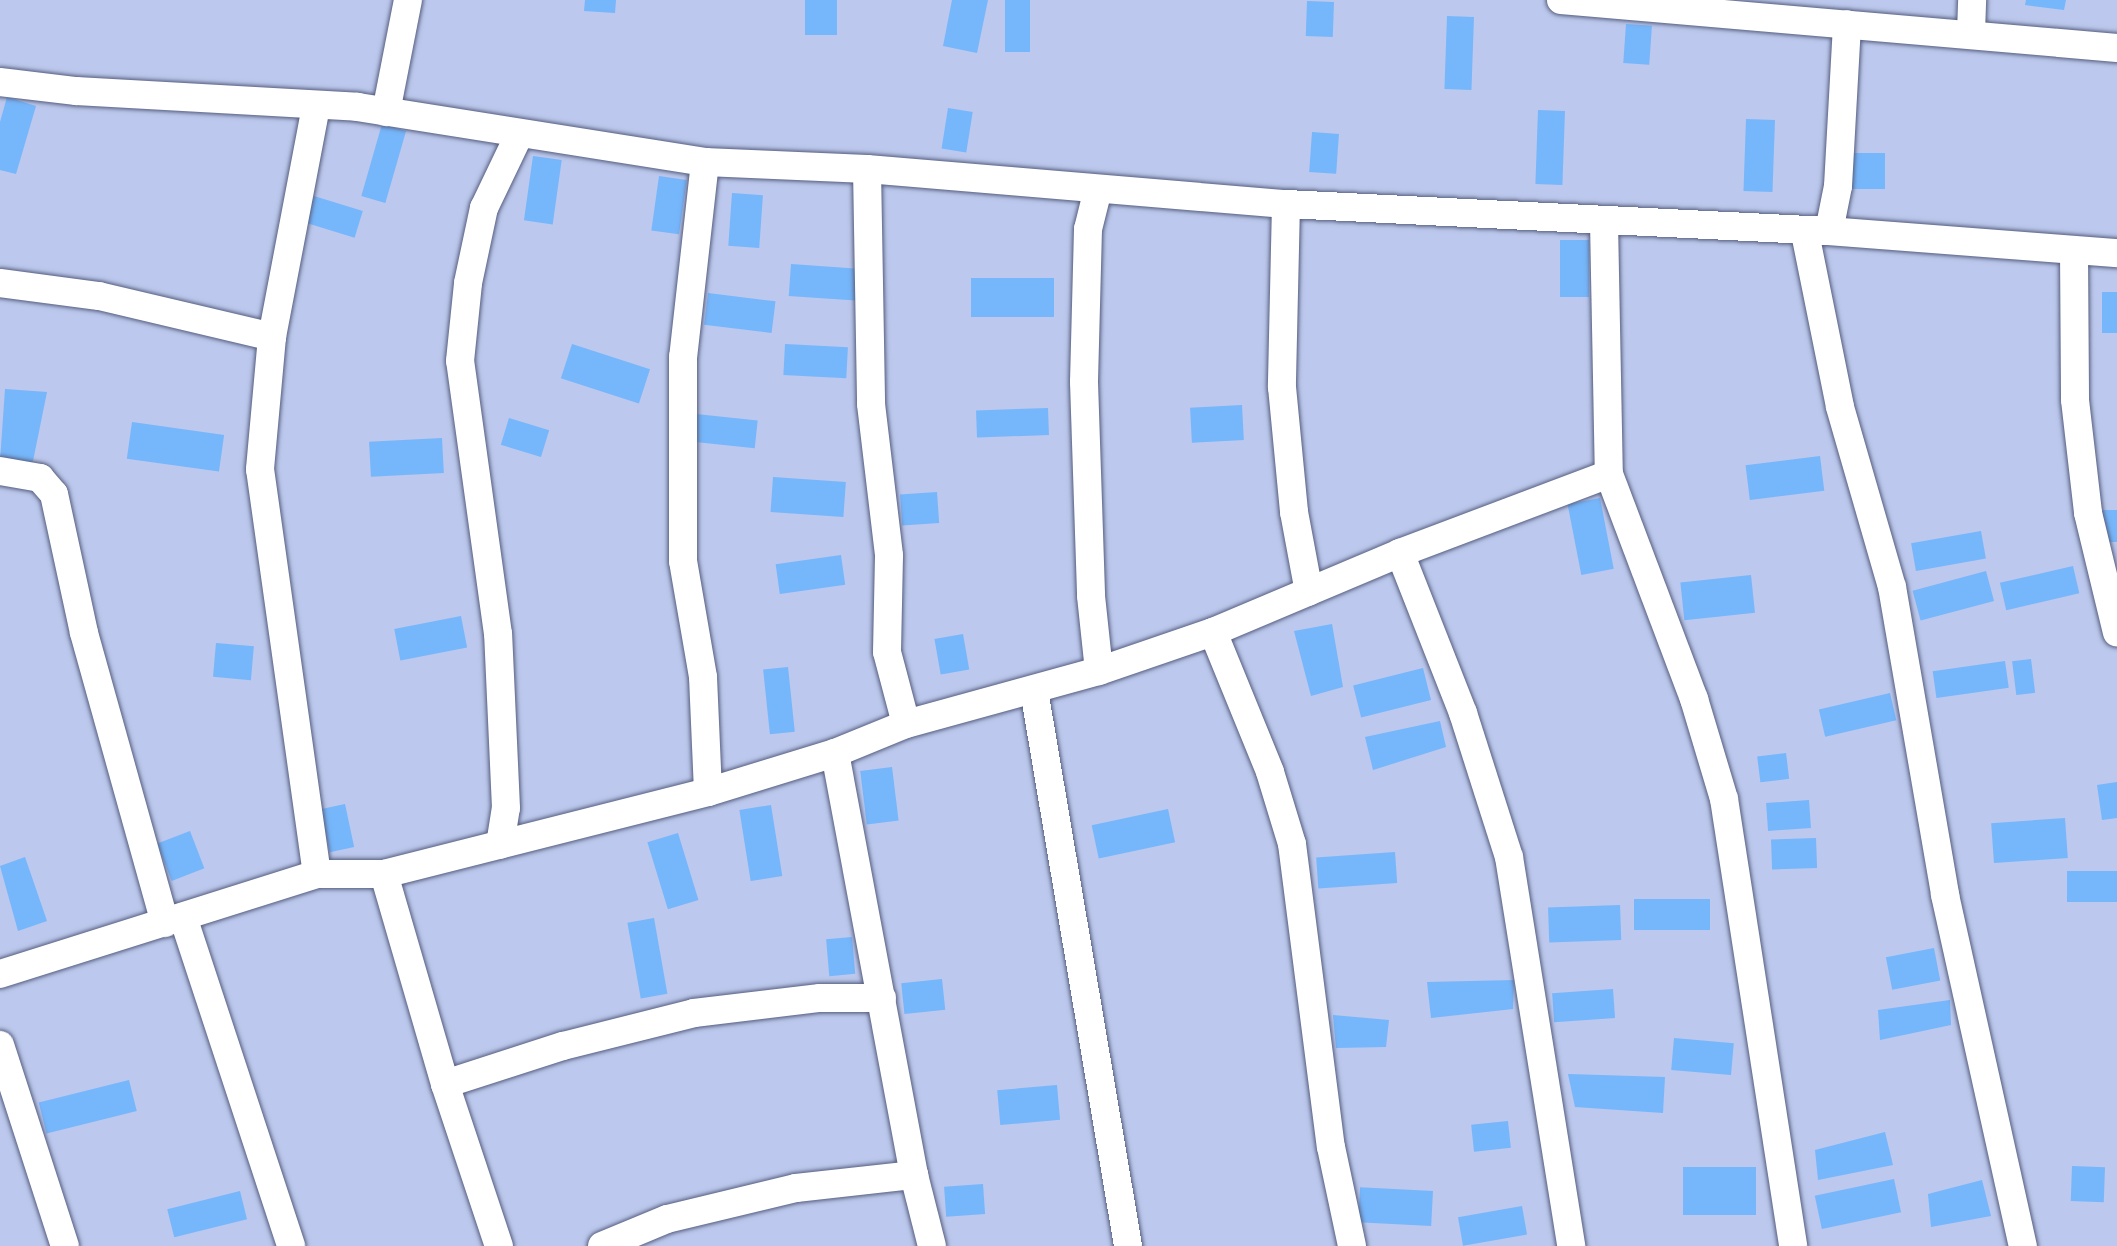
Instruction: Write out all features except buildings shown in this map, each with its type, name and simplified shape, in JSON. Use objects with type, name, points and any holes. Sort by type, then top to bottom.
[{"type":"street","points":[[386,112],[408,0]]},
{"type":"street","points":[[1561,0],[1762,9],[1847,24],[2117,48]]},
{"type":"street","points":[[1971,33],[1972,0]]},
{"type":"street","points":[[1847,24],[1837,200],[1817,232],[1840,407],[1892,587],[1945,895],[2023,1246]]},
{"type":"street","points":[[0,82],[386,112],[705,162],[867,170],[1286,204],[1817,232],[2117,253]]},
{"type":"street","points":[[316,107],[272,337],[260,469],[317,874]]},
{"type":"street","points":[[500,845],[506,808],[498,634],[460,362],[468,283],[484,208],[518,135]]},
{"type":"street","points":[[705,162],[683,357],[683,561],[703,677],[708,792]]},
{"type":"street","points":[[867,170],[871,404],[888,556],[887,652],[906,724]]},
{"type":"street","points":[[1098,189],[1088,229],[1084,382],[1091,596],[1099,670]]},
{"type":"street","points":[[1286,204],[1282,387],[1294,512],[1309,592]]},
{"type":"street","points":[[1604,222],[1609,474],[1694,698],[1724,800],[1793,1246]]},
{"type":"street","points":[[2074,252],[2075,400],[2088,514],[2117,632]]},
{"type":"street","points":[[0,283],[100,296],[272,337]]},
{"type":"street","points":[[0,471],[40,478],[54,494],[84,633],[174,920],[291,1246]]},
{"type":"street","points":[[0,974],[317,874],[384,874],[708,792],[835,753],[906,724],[1034,690],[1213,632],[1400,553],[1609,474]]},
{"type":"street","points":[[1400,553],[1463,713],[1509,858],[1572,1246]]},
{"type":"street","points":[[1213,632],[1264,756],[1292,844],[1331,1147],[1352,1246]]},
{"type":"street","points":[[1034,690],[1128,1246]]},
{"type":"street","points":[[835,753],[914,1175],[932,1246]]},
{"type":"street","points":[[384,874],[445,1084],[499,1246]]},
{"type":"street","points":[[445,1084],[563,1046],[694,1013],[820,998],[882,998]]},
{"type":"street","points":[[0,1045],[65,1246]]},
{"type":"street","points":[[602,1246],[667,1220],[777,1192],[914,1175]]}]
